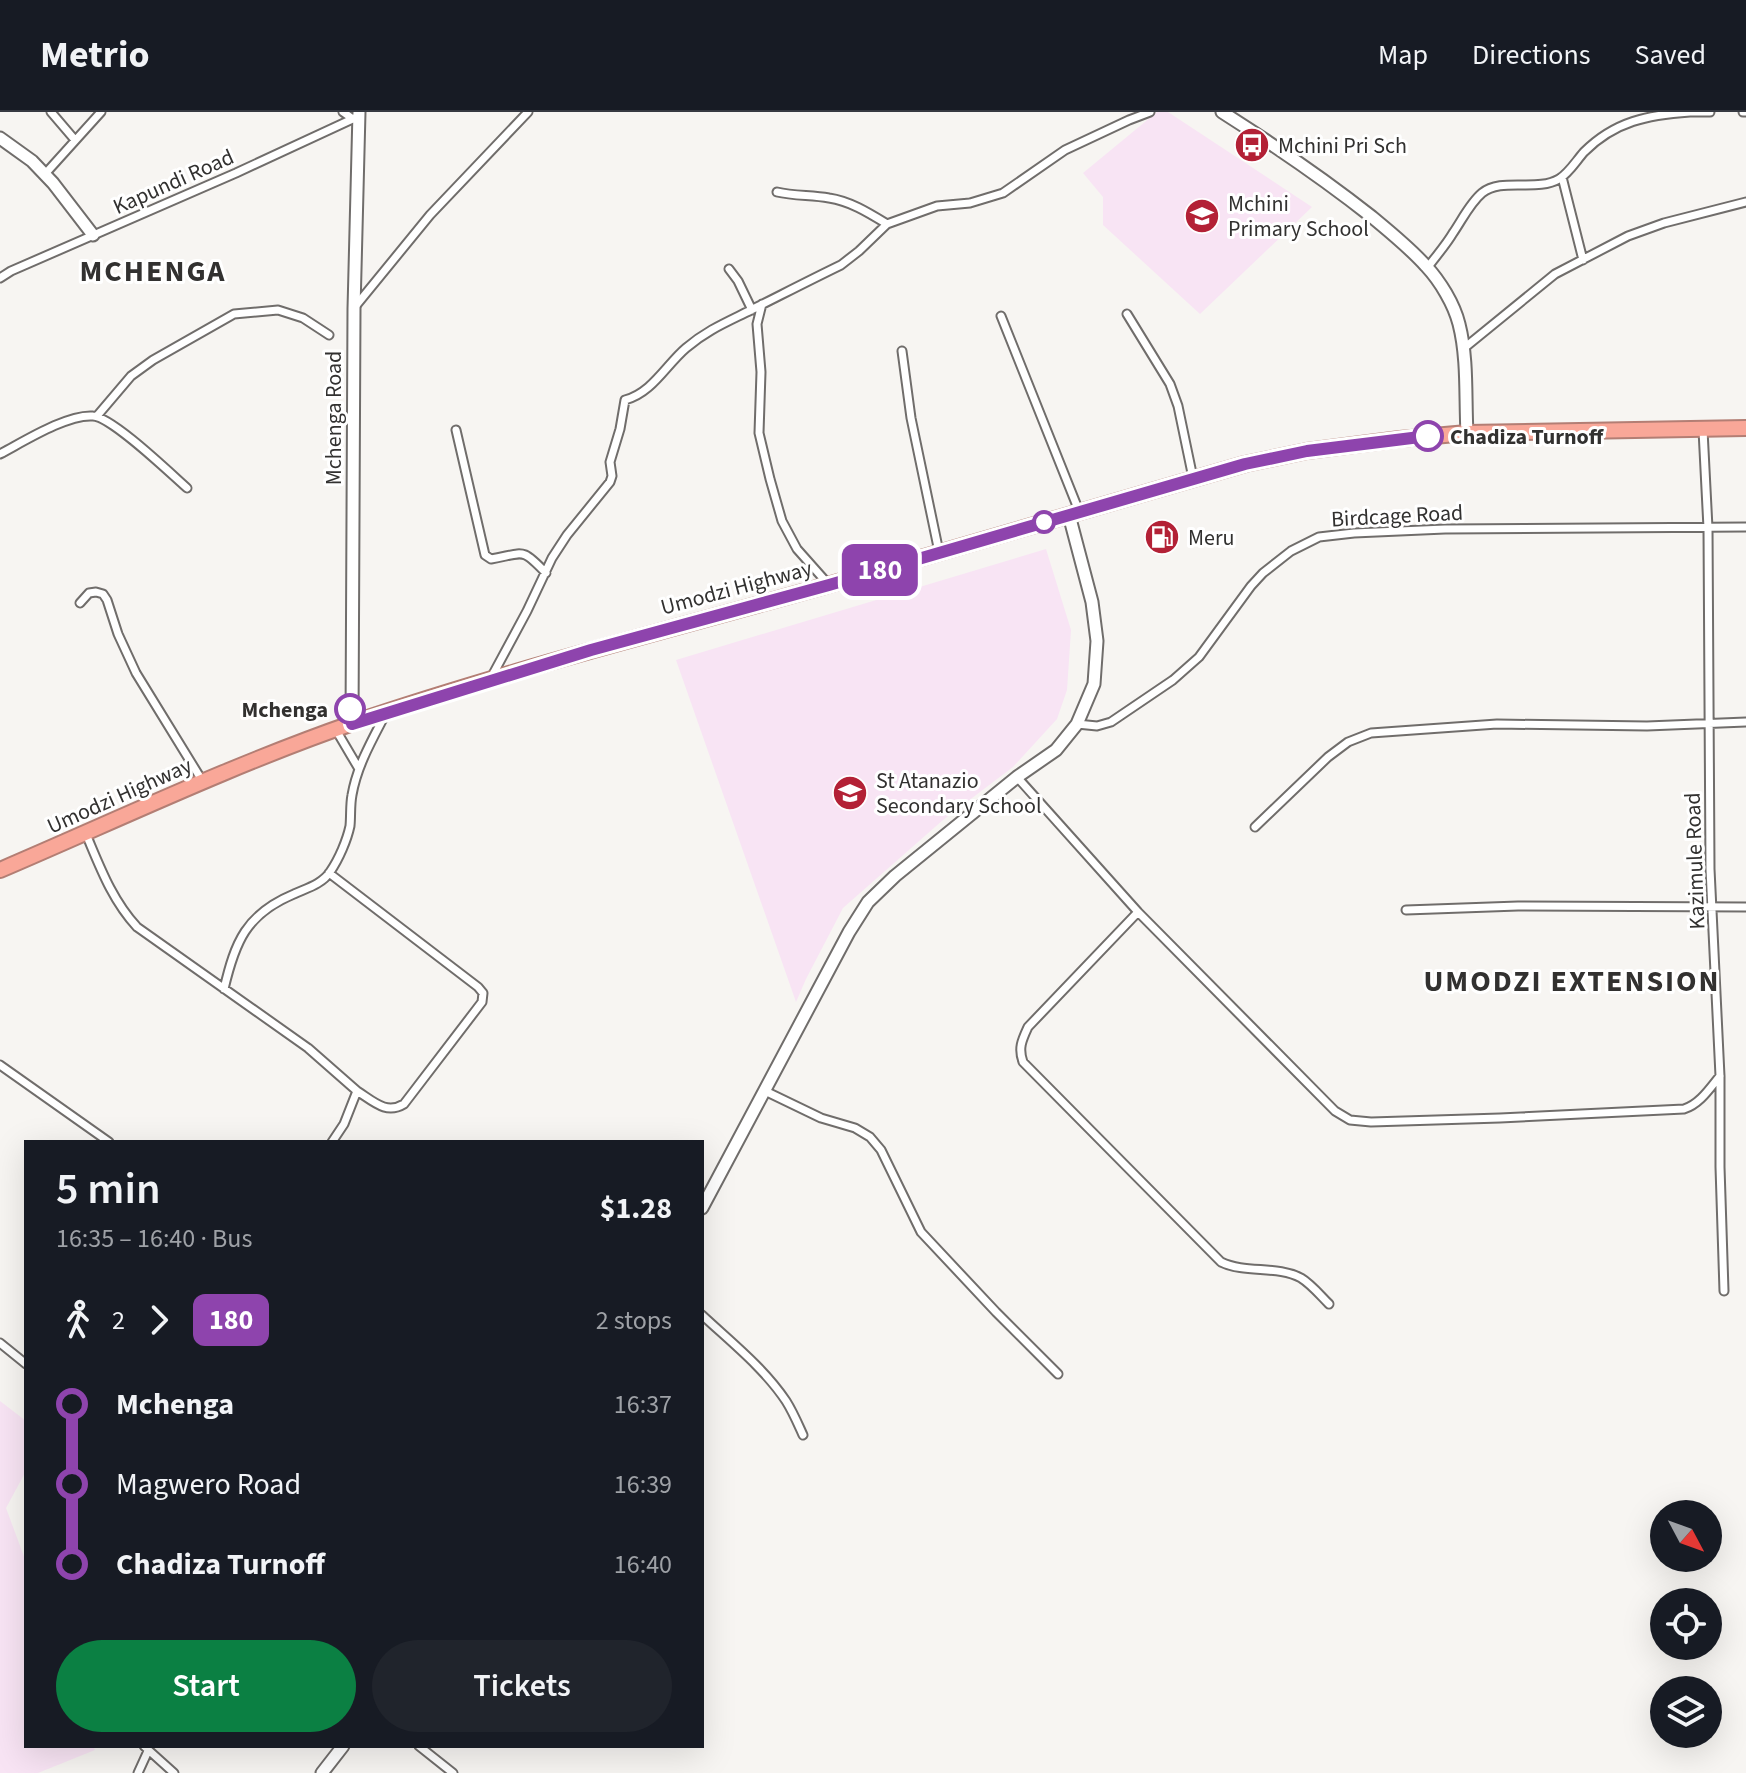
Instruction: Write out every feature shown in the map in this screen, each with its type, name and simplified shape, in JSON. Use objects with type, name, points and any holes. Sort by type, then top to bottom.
[{"type":"highway","name":"Umodzi Highway","points":[[0,870],[203,782],[352,724],[616,643],[829,585],[1245,464],[1307,451],[1467,433],[1746,428]]},
{"type":"street","points":[[51,112],[75,140]]},
{"type":"street","points":[[45,174],[101,112]]},
{"type":"street","points":[[343,112],[357,116]]},
{"type":"street","points":[[354,309],[430,215],[528,112]]},
{"type":"street","points":[[490,680],[552,558],[610,482],[610,462],[625,400],[663,374],[683,351],[708,330],[841,265],[887,224],[937,206],[970,203],[1003,193],[1065,150],[1150,112]]},
{"type":"street","points":[[1222,112],[1344,195],[1428,267],[1458,322],[1463,349],[1467,433]]},
{"type":"street","points":[[1428,267],[1475,200],[1490,187],[1549,183],[1562,177],[1585,151],[1625,123],[1657,115],[1710,112]]},
{"type":"street","name":"Kapundi Road","points":[[0,278],[357,116]]},
{"type":"street","name":"Mchenga Road","points":[[352,724],[357,116]]},
{"type":"street","points":[[0,138],[22,152],[45,174],[93,235]]},
{"type":"street","points":[[1562,177],[1583,260]]},
{"type":"street","points":[[777,192],[831,198],[859,207],[887,224]]},
{"type":"street","points":[[1463,349],[1555,274],[1628,236],[1664,223],[1746,202]]},
{"type":"street","points":[[729,269],[752,310]]},
{"type":"street","points":[[762,304],[757,324],[761,372],[759,433],[772,489],[782,521],[797,549],[829,585]]},
{"type":"street","points":[[97,416],[131,376],[234,314],[278,310],[303,318],[329,335]]},
{"type":"street","points":[[1127,314],[1170,384],[1178,406],[1193,478]]},
{"type":"street","points":[[704,1204],[868,902],[895,876],[1017,777],[1056,750],[1077,724],[1094,684],[1097,641],[1074,513],[1001,316]]},
{"type":"street","points":[[902,351],[911,418],[939,552]]},
{"type":"street","points":[[0,454],[64,422],[97,416],[187,488]]},
{"type":"street","name":"Kazimule Road","points":[[1703,429],[1708,528],[1712,908],[1720,1076],[1724,1291]]},
{"type":"street","points":[[456,430],[485,555],[491,559],[528,554],[546,573]]},
{"type":"street","name":"Birdcage Road","points":[[1077,724],[1097,726],[1111,722],[1173,680],[1199,657],[1263,573],[1291,551],[1319,537],[1445,529],[1746,527]]},
{"type":"street","points":[[80,603],[89,593],[103,594],[136,673],[203,782]]},
{"type":"street","points":[[224,989],[234,950],[249,926],[268,909],[316,885],[329,873],[350,828],[351,796],[359,769],[386,713]]},
{"type":"street","points":[[1255,827],[1328,757],[1348,742],[1371,733],[1497,724],[1647,726],[1746,722]]},
{"type":"street","points":[[336,730],[359,769]]},
{"type":"street","points":[[1017,777],[1138,912],[1335,1111],[1350,1120],[1500,1118],[1684,1109],[1700,1100],[1720,1076]]},
{"type":"street","points":[[86,834],[114,897],[137,927],[308,1048],[357,1091],[387,1109],[395,1110],[404,1104],[482,1002],[483,993],[329,873]]},
{"type":"street","points":[[1406,910],[1518,906],[1746,907]]},
{"type":"street","points":[[1138,912],[1028,1027],[1021,1043],[1023,1062],[1221,1262],[1231,1267],[1292,1274],[1303,1279],[1329,1304]]},
{"type":"street","points":[[0,1065],[106,1140]]},
{"type":"street","points":[[333,1140],[344,1124],[357,1091]]},
{"type":"street","points":[[765,1091],[870,1137],[881,1150],[921,1232],[1058,1374]]},
{"type":"street","points":[[704,1317],[772,1383],[787,1403],[803,1435]]},
{"type":"street","points":[[0,1343],[24,1362]]},
{"type":"street","points":[[322,1773],[341,1748]]},
{"type":"street","points":[[422,1748],[453,1773]]},
{"type":"street","points":[[138,1773],[146,1749],[174,1773]]},
{"type":"shaded area","name":"Mchini Primary School","points":[[1157,112],[1168,112],[1312,207],[1200,314],[1103,225],[1103,197],[1083,173]]},
{"type":"shaded area","name":"St Atanazio Secondary School","points":[[1046,549],[1071,630],[1067,690],[1057,719],[1013,767],[943,820],[843,908],[796,1002],[676,660]]},
{"type":"shaded area","points":[[0,1401],[24,1419],[24,1475],[6,1508],[24,1557],[24,1748],[95,1750],[38,1773],[0,1773]]},
{"type":"bus line","name":"180","points":[[350,709],[352,724],[591,650],[829,585],[1245,464],[1307,451],[1428,436]]},
{"type":"place","name":"Mchini Pri Sch","points":[[1252,145]]},
{"type":"place","name":"Mchini Primary School","points":[[1202,216]]},
{"type":"place","name":"Chadiza Turnoff","points":[[1428,436]]},
{"type":"place","name":"Meru","points":[[1162,537]]},
{"type":"place","name":"Mchenga","points":[[350,709]]},
{"type":"place","name":"St Atanazio Secondary School","points":[[850,793]]},
{"type":"district","name":"MCHENGA","points":[[153,271]]},
{"type":"district","name":"UMODZI EXTENSION","points":[[1572,981]]}]
